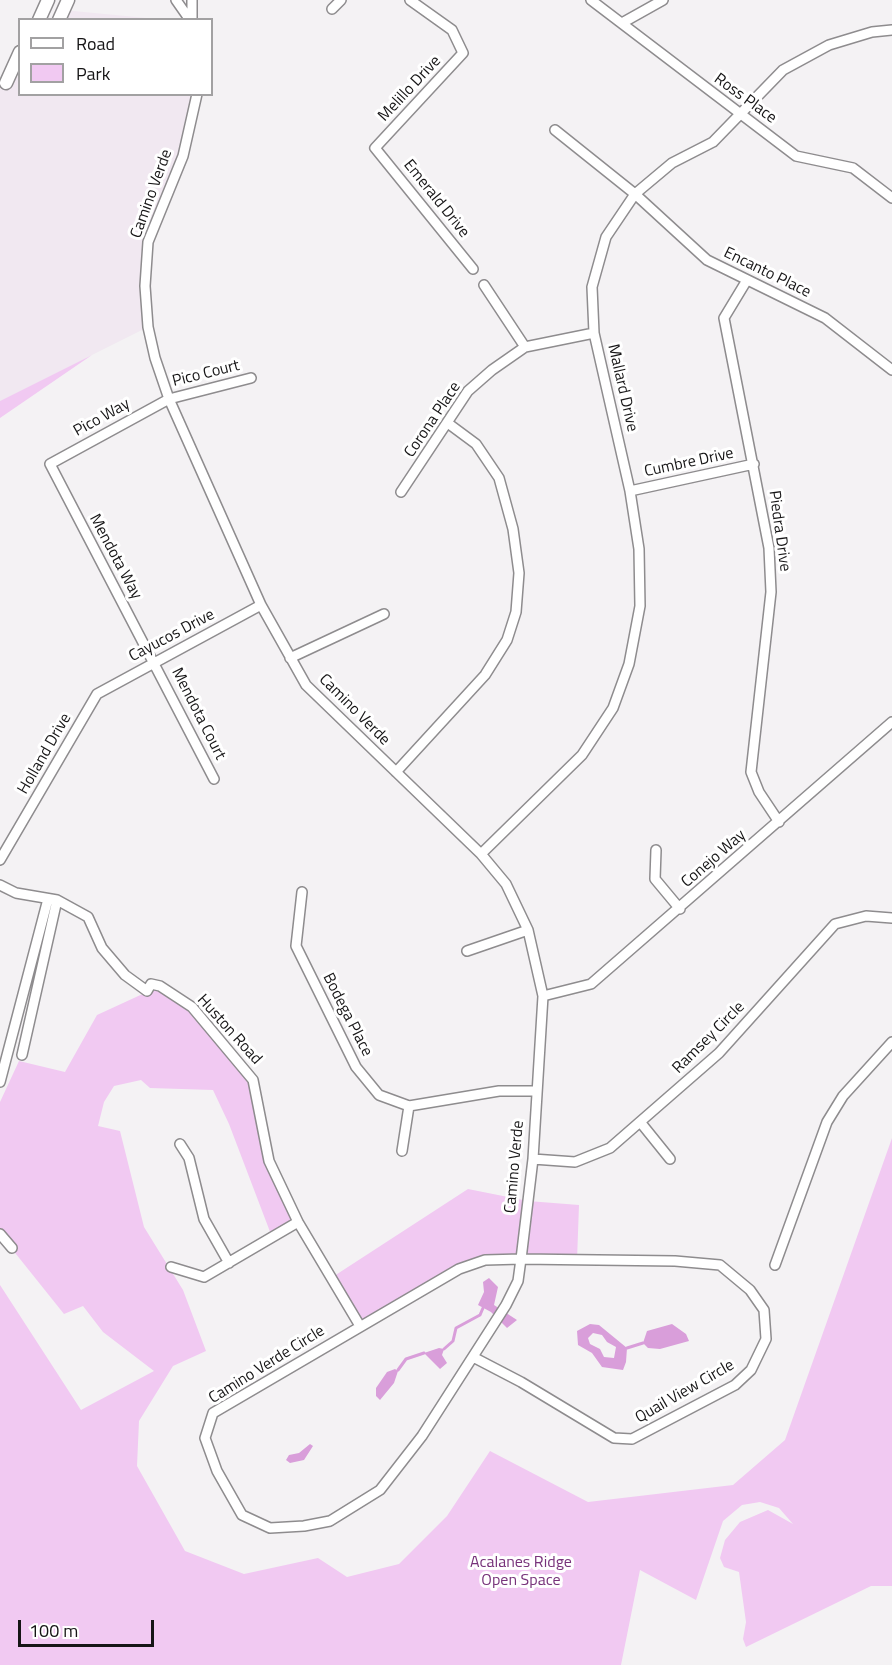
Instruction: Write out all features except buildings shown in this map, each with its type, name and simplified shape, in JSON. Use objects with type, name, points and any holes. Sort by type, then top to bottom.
[{"type":"main road","points":[[40,18],[48,0]]},
{"type":"main road","points":[[60,18],[68,0]]},
{"type":"main road","points":[[3,86],[18,56]]},
{"type":"main road","points":[[3,86],[18,77]]},
{"type":"street","points":[[176,0],[190,18]]},
{"type":"street","points":[[191,18],[192,0]]},
{"type":"street","points":[[332,9],[341,0]]},
{"type":"street","name":"Melillo Drive","points":[[375,148],[463,52],[452,30],[410,0]]},
{"type":"street","name":"Ross Place","points":[[591,0],[687,76],[796,156],[853,168],[892,198]]},
{"type":"street","points":[[622,23],[663,0]]},
{"type":"street","name":"Mallard Drive","points":[[481,854],[582,755],[613,708],[629,664],[640,606],[639,549],[630,491],[594,333],[592,287],[606,237],[635,194],[672,163],[713,141],[739,112],[783,70],[829,45],[872,32],[892,30]]},
{"type":"street","name":"Camino Verde","points":[[197,96],[183,156],[148,242],[145,286],[148,327],[155,358],[169,399],[261,605],[306,685],[481,854],[506,884],[528,930],[543,996],[533,1159],[521,1259]]},
{"type":"street","name":"Encanto Place","points":[[555,130],[635,194],[707,260],[825,318],[892,370]]},
{"type":"street","name":"Emerald Drive","points":[[375,148],[473,269]]},
{"type":"street","name":"Piedra Drive","points":[[747,280],[724,318],[769,548],[771,592],[751,772],[759,792],[779,822]]},
{"type":"street","points":[[484,285],[525,347]]},
{"type":"street","name":"Corona Place","points":[[401,492],[449,423],[468,391],[525,347],[594,333]]},
{"type":"street","name":"Pico Court","points":[[169,399],[251,378]]},
{"type":"street","name":"Pico Way","points":[[50,464],[169,399]]},
{"type":"street","points":[[396,772],[485,675],[507,640],[516,612],[519,573],[513,529],[499,478],[476,444],[449,423]]},
{"type":"street","name":"Mendota Way","points":[[50,464],[154,663]]},
{"type":"street","name":"Cumbre Drive","points":[[630,491],[754,464]]},
{"type":"street","name":"Cayucos Drive","points":[[98,694],[261,605]]},
{"type":"street","points":[[290,658],[384,614]]},
{"type":"street","name":"Mendota Court","points":[[154,663],[214,779]]},
{"type":"street","name":"Holland Drive","points":[[0,861],[98,694]]},
{"type":"street","name":"Conejo Way","points":[[543,996],[591,984],[680,909],[892,722]]},
{"type":"street","points":[[656,850],[655,879],[680,909]]},
{"type":"street","name":"Huston Road","points":[[0,885],[16,894],[53,900],[88,917],[102,948],[124,975],[147,991],[152,984],[160,986],[192,1007],[254,1080],[269,1161],[298,1222],[360,1326]]},
{"type":"street","name":"Bodega Place","points":[[302,892],[296,946],[356,1067],[379,1095],[409,1106],[499,1091],[536,1091]]},
{"type":"street","points":[[22,1055],[53,900]]},
{"type":"street","points":[[0,1082],[53,900]]},
{"type":"street","name":"Ramsey Circle","points":[[533,1159],[575,1162],[610,1148],[719,1053],[835,924],[866,916],[892,918]]},
{"type":"street","points":[[467,951],[528,930]]},
{"type":"street","points":[[775,1264],[827,1122],[843,1096],[892,1042]]},
{"type":"street","points":[[402,1150],[409,1106]]},
{"type":"street","points":[[641,1123],[670,1159]]},
{"type":"street","points":[[180,1144],[189,1158],[204,1220],[229,1263]]},
{"type":"street","points":[[171,1267],[204,1277],[298,1222]]},
{"type":"street","points":[[0,1234],[12,1248]]},
{"type":"street","name":"Camino Verde Circle","points":[[521,1259],[518,1281],[506,1305],[422,1437],[380,1490],[330,1521],[304,1526],[270,1528],[242,1515],[217,1471],[205,1438],[213,1413],[459,1269],[485,1260],[521,1259]]},
{"type":"street","name":"Quail View Circle","points":[[473,1357],[521,1382],[614,1438],[632,1439],[735,1385],[752,1370],[766,1339],[764,1310],[750,1290],[720,1265],[675,1261],[521,1259]]},
{"type":"shaded area","points":[[63,10],[147,18],[60,18]]},
{"type":"shaded area","points":[[18,77],[18,96],[197,96],[183,156],[148,242],[148,327],[0,401],[0,89]]},
{"type":"shaded area","points":[[489,1278],[498,1287],[494,1305],[517,1320],[507,1328],[491,1312],[478,1305],[484,1292],[483,1282]]},
{"type":"shaded area","points":[[590,1324],[599,1325],[627,1348],[623,1370],[602,1367],[592,1353],[578,1345],[577,1331]],"holes":[[[593,1333],[602,1335],[607,1342],[616,1347],[614,1358],[604,1357],[600,1349],[590,1344],[588,1338]]]},
{"type":"shaded area","points":[[672,1324],[686,1334],[689,1341],[660,1349],[648,1348],[643,1343],[647,1331]]},
{"type":"shaded area","points":[[439,1348],[444,1349],[442,1355],[447,1363],[440,1369],[424,1353]]},
{"type":"shaded area","points":[[395,1369],[398,1371],[394,1383],[380,1400],[376,1396],[376,1388],[387,1372]]},
{"type":"shaded area","points":[[310,1444],[313,1446],[304,1460],[290,1463],[286,1460],[289,1455],[299,1453]]},
{"type":"green space","points":[[92,355],[0,418],[0,401]]},
{"type":"green space","name":"Acalanes Ridge Open Space","points":[[160,986],[192,1007],[253,1080],[269,1161],[298,1222],[272,1237],[229,1124],[213,1090],[150,1088],[141,1080],[114,1086],[104,1102],[98,1126],[120,1131],[144,1227],[183,1290],[206,1351],[173,1366],[139,1421],[137,1466],[185,1551],[244,1574],[318,1558],[347,1577],[399,1564],[447,1516],[490,1451],[588,1502],[733,1485],[785,1440],[892,1138],[892,1586],[871,1586],[746,1647],[743,1639],[746,1622],[739,1572],[724,1567],[720,1558],[725,1540],[740,1522],[768,1510],[793,1524],[779,1508],[760,1502],[742,1505],[723,1521],[696,1600],[640,1570],[621,1665],[0,1665],[0,1285],[81,1410],[154,1371],[103,1332],[83,1306],[64,1314],[0,1234],[0,1102],[19,1061],[65,1072],[97,1015]]},
{"type":"green space","points":[[468,1189],[528,1201],[579,1205],[577,1260],[485,1260],[458,1269],[360,1326],[331,1278]]},
{"type":"waterway","points":[[444,1349],[453,1341],[456,1328],[480,1315],[483,1308]]},
{"type":"waterway","points":[[627,1348],[643,1343]]},
{"type":"waterway","points":[[398,1370],[406,1359],[424,1353]]}]
